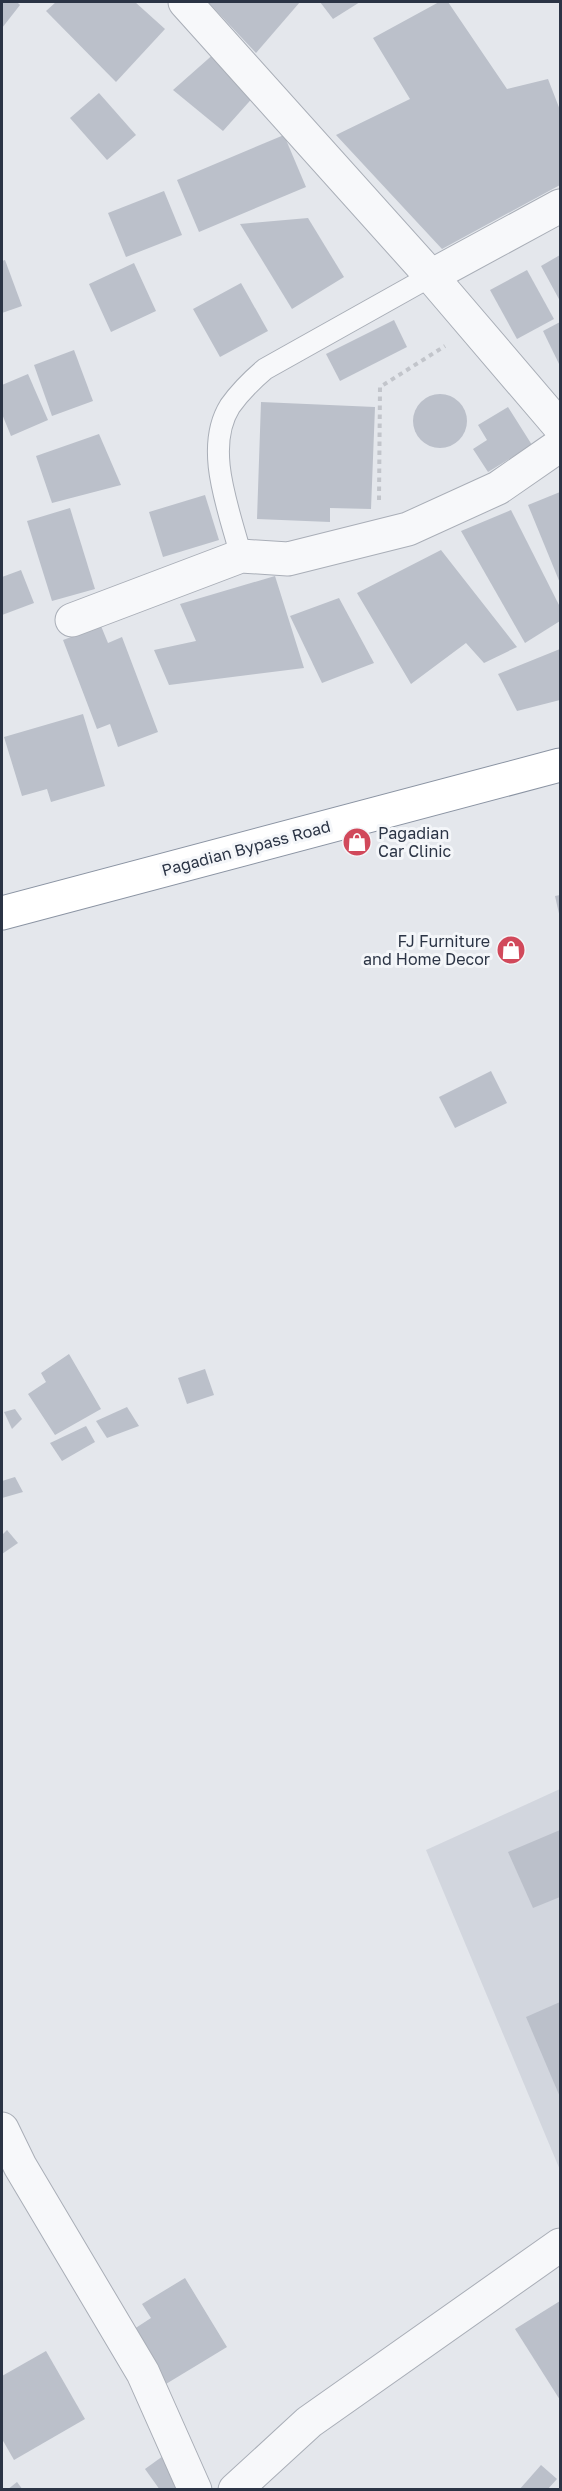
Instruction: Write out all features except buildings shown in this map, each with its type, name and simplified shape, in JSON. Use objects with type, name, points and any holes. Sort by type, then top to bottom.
[{"type":"highway","name":"Pagadian Bypass Road","points":[[2,913],[561,765]]},
{"type":"street","points":[[185,2],[431,276],[561,427]]},
{"type":"street","points":[[431,276],[561,206]]},
{"type":"street","points":[[72,620],[241,556],[288,559],[408,529],[498,488],[561,445]]},
{"type":"street","points":[[2,2129],[26,2176],[143,2373],[195,2490]]},
{"type":"street","points":[[235,2490],[309,2421],[561,2245]]},
{"type":"lane","points":[[241,556],[221,479],[221,430],[229,408],[246,386],[265,369],[431,276]]},
{"type":"path","points":[[378,537],[380,387],[475,327]]},
{"type":"shaded area","points":[[560,1789],[560,2170],[426,1850]]},
{"type":"place","name":"Pagadian Car Clinic","points":[[357,842]]},
{"type":"place","name":"FJ Furniture and Home Decor","points":[[511,950]]}]
